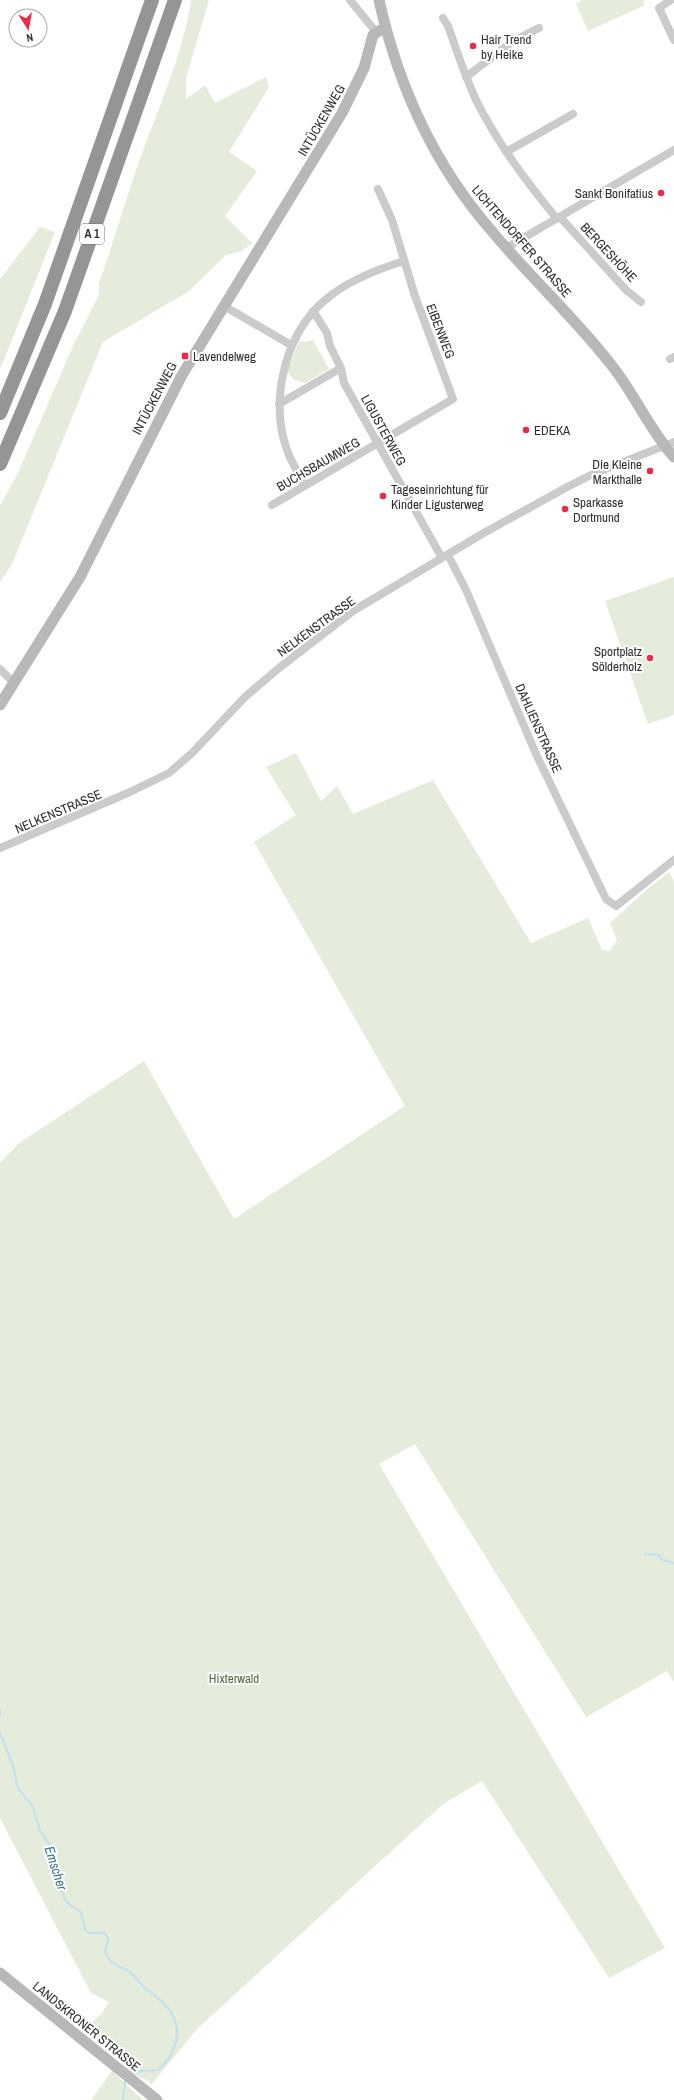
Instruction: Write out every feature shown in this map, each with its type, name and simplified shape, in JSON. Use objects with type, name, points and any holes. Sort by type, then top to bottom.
[{"type":"highway","name":"A 1","points":[[0,413],[45,304],[152,0]]},
{"type":"highway","name":"A 1","points":[[0,464],[64,311],[175,0]]},
{"type":"street","points":[[350,0],[381,30]]},
{"type":"street","name":"LICHTENDORFER STRASSE","points":[[379,0],[381,30],[406,92],[428,140],[464,197],[506,248],[610,362],[669,444],[674,457]]},
{"type":"street","points":[[671,0],[659,8],[674,40]]},
{"type":"street","name":"BERGESHÖHE","points":[[443,18],[448,26],[466,77],[476,100],[506,152],[521,174],[559,218],[626,290],[641,302]]},
{"type":"street","points":[[466,77],[513,41],[539,28]]},
{"type":"street","name":"INTÜCKENWEG","points":[[0,705],[80,577],[169,398],[342,113],[364,68],[371,39],[381,30]]},
{"type":"street","points":[[506,152],[573,114]]},
{"type":"street","points":[[506,248],[674,150]]},
{"type":"street","name":"EIBENWEG","points":[[377,444],[453,399],[415,296],[392,220],[378,189]]},
{"type":"street","points":[[305,485],[286,449],[281,427],[279,404],[284,371],[291,345],[313,311],[326,299],[362,275],[404,261]]},
{"type":"street","points":[[224,306],[282,342],[291,345]]},
{"type":"street","name":"LIGUSTERWEG","points":[[313,311],[324,327],[330,346],[341,368],[344,382],[377,444],[445,557]]},
{"type":"street","points":[[279,404],[341,368]]},
{"type":"street","name":"BUCHSBAUMWEG","points":[[272,505],[377,444]]},
{"type":"street","name":"NELKENSTRASSE","points":[[0,848],[130,792],[169,772],[192,753],[245,697],[279,668],[353,611],[445,557],[584,479],[669,444]]},
{"type":"street","name":"DAHLIENSTRASSE","points":[[445,557],[466,590],[536,754],[606,899],[616,906],[674,860]]},
{"type":"street","points":[[0,669],[14,683]]},
{"type":"street","name":"LANDSKRONER STRASSE","points":[[0,1973],[157,2100]]},
{"type":"green space","points":[[191,0],[209,0],[186,78],[186,99],[205,85],[215,103],[266,77],[269,87],[229,152],[257,171],[225,216],[252,243],[242,251],[226,255],[189,291],[103,342],[12,564],[0,582],[0,506],[18,473],[73,346],[99,295],[99,283],[129,190],[176,61]]},
{"type":"green space","points":[[582,0],[644,0],[643,6],[588,31],[576,4]]},
{"type":"green space","points":[[40,227],[55,232],[0,370],[0,279]]},
{"type":"green space","points":[[313,340],[329,369],[305,383],[294,380],[287,371],[299,341],[306,342]]},
{"type":"green space","name":"Sportplatz Sölderholz","points":[[674,577],[674,715],[648,724],[605,601]]},
{"type":"green space","name":"Hixterwald","points":[[296,753],[321,801],[337,786],[353,814],[433,780],[531,943],[588,918],[602,950],[610,951],[617,940],[610,923],[645,891],[669,872],[674,881],[674,1682],[667,1671],[586,1717],[415,1444],[379,1464],[665,1948],[609,1978],[482,1781],[443,1804],[198,2028],[151,2085],[148,2080],[135,2075],[130,2071],[105,2042],[86,2028],[102,2013],[109,2002],[91,1993],[0,1818],[0,1163],[19,1143],[144,1061],[234,1219],[405,1106],[254,842],[296,815],[266,767]]},
{"type":"green space","points":[[112,2071],[143,2100],[91,2100]]},
{"type":"waterway","points":[[645,1554],[659,1555],[662,1560],[674,1563]]},
{"type":"waterway","name":"Emscher","points":[[0,1711],[0,1716]]},
{"type":"waterway","name":"Emscher","points":[[0,1733],[13,1766],[18,1788],[33,1807],[40,1831],[52,1848],[64,1898],[70,1905],[81,1912],[85,1930],[90,1933],[105,1933],[108,1939],[105,1951],[109,1959],[116,1965],[132,1974],[168,2008],[173,2016],[177,2033],[174,2049],[170,2057],[158,2070],[141,2071],[133,2074]]},
{"type":"waterway","name":"Emscher","points":[[123,2100],[125,2082]]},
{"type":"place","name":"Hair Trend by Heike","points":[[473,46]]},
{"type":"place","name":"Sankt Bonifatius","points":[[661,193]]},
{"type":"place","name":"Lavendelweg","points":[[185,356]]},
{"type":"place","name":"EDEKA","points":[[526,430]]},
{"type":"place","name":"Die Kleine Markthalle","points":[[650,471]]},
{"type":"place","name":"Tageseinrichtung für Kinder Ligusterweg","points":[[383,496]]},
{"type":"place","name":"Sparkasse Dortmund","points":[[565,509]]},
{"type":"place","name":"Sportplatz Sölderholz","points":[[650,658]]}]
